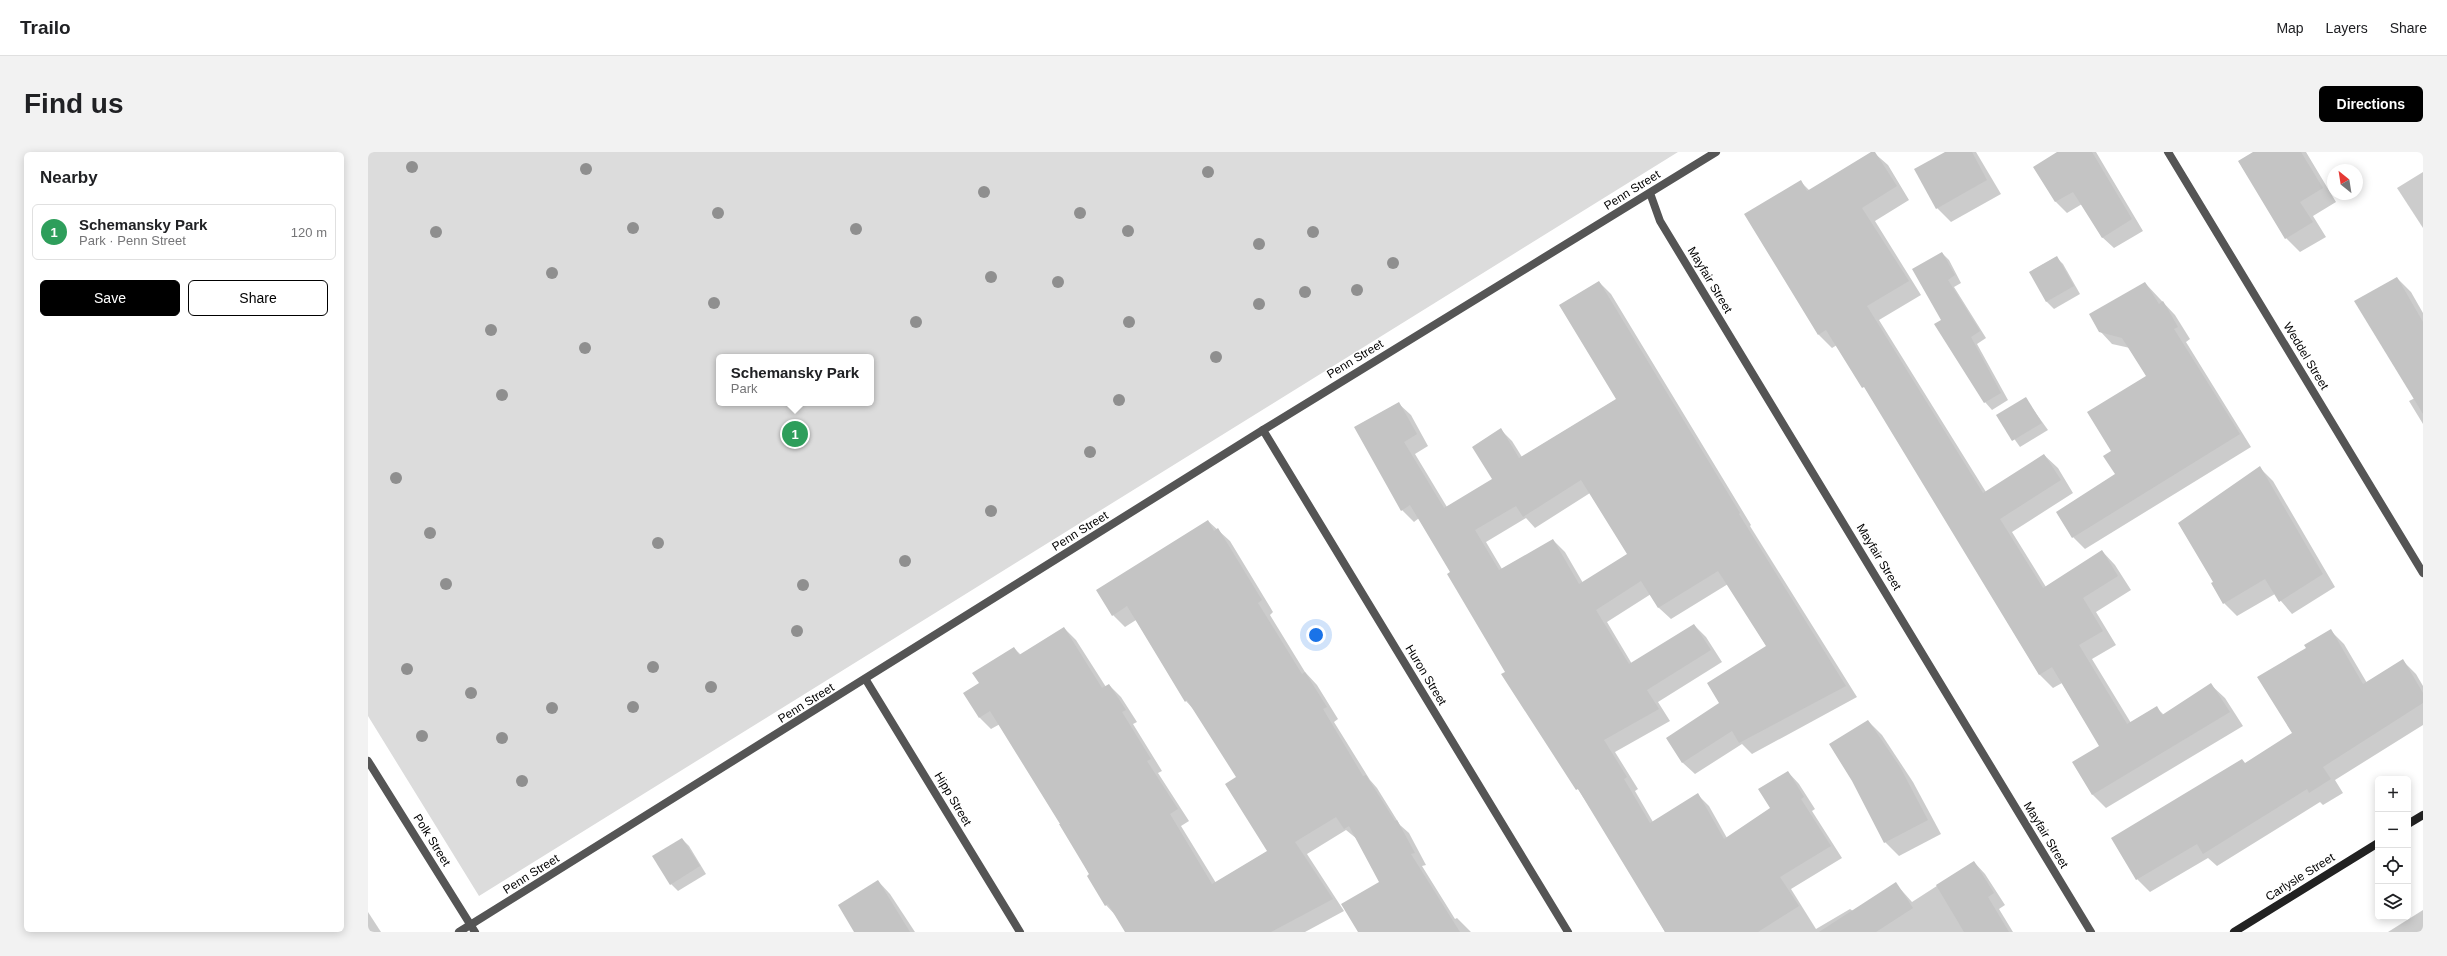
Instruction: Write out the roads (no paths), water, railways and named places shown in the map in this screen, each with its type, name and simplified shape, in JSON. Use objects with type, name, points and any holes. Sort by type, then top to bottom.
[{"type":"street","name":"Penn Street","points":[[459,932],[473,928],[1263,430],[1716,152]]},
{"type":"street","name":"Weddel Street","points":[[2168,152],[2423,573]]},
{"type":"street","name":"Mayfair Street","points":[[1650,193],[1660,221],[2091,932]]},
{"type":"street","name":"Huron Street","points":[[1263,430],[1568,932]]},
{"type":"street","name":"Hipp Street","points":[[866,680],[1020,932]]},
{"type":"street","name":"Polk Street","points":[[368,761],[473,928]]},
{"type":"street","points":[[2411,822],[2423,815]]},
{"type":"street","name":"Carlysle Street","points":[[2234,932],[2375,845]]},
{"type":"place","name":"Schemansky Park","points":[[795,434]]}]
